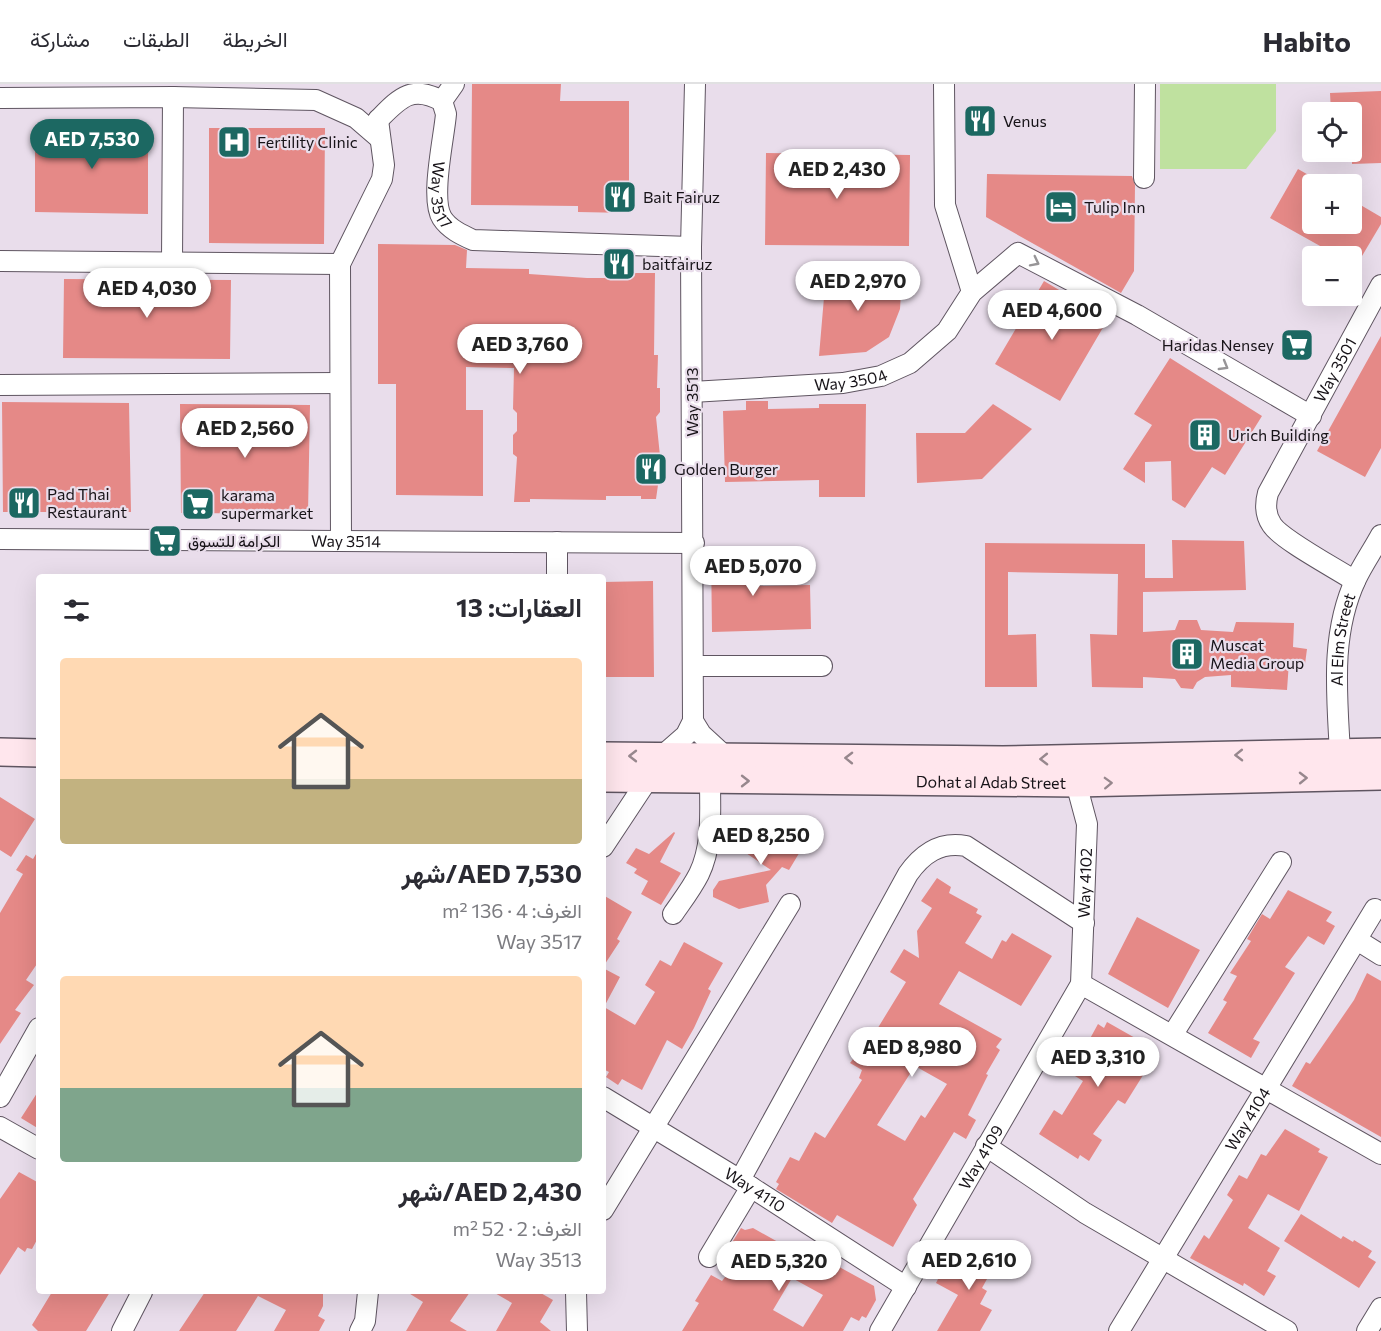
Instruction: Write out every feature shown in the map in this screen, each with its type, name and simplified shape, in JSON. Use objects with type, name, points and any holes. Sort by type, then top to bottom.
[{"type":"main road","points":[[0,752],[36,753]]},
{"type":"main road","name":"Dohat al Adab Street","points":[[606,777],[655,767],[726,757],[1003,760],[1381,752]]},
{"type":"main road","name":"Dohat al Adab Street","points":[[606,757],[710,781],[1076,783],[1381,776]]},
{"type":"main road","points":[[0,770],[36,771]]},
{"type":"street","points":[[373,127],[401,97],[416,92],[432,95],[442,101],[454,84]]},
{"type":"street","name":"Way 3513","points":[[693,721],[695,666],[691,247],[695,84]]},
{"type":"street","points":[[944,84],[945,205],[972,292]]},
{"type":"street","points":[[1143,178],[1145,84]]},
{"type":"street","points":[[0,98],[173,97],[316,92],[373,127],[384,165],[382,179],[340,264],[341,541]]},
{"type":"street","points":[[172,262],[173,97]]},
{"type":"street","name":"Way 3517","points":[[442,101],[446,114],[437,204],[442,219],[456,232],[473,240],[489,243],[691,247]]},
{"type":"street","name":"Way 3504","points":[[692,392],[843,383],[881,376],[910,363],[947,331],[972,292],[1018,253],[1134,313],[1311,416]]},
{"type":"street","points":[[0,261],[340,264]]},
{"type":"street","name":"Way 3501","points":[[1355,581],[1278,531],[1267,514],[1268,493],[1381,285]]},
{"type":"street","points":[[0,385],[340,383]]},
{"type":"street","name":"Al Elm Street","points":[[1340,753],[1336,661],[1345,611],[1355,581],[1381,535]]},
{"type":"street","name":"Way 3514","points":[[0,539],[693,543]]},
{"type":"street","points":[[557,542],[557,574]]},
{"type":"street","points":[[695,666],[822,666]]},
{"type":"street","points":[[693,721],[701,734],[726,757]]},
{"type":"street","points":[[606,842],[655,767],[686,735],[693,721]]},
{"type":"street","points":[[673,914],[699,874],[705,859],[710,828],[710,781]]},
{"type":"street","name":"Way 4102","points":[[1076,783],[1087,824],[1081,984]]},
{"type":"street","points":[[709,1257],[908,874],[926,853],[945,845],[966,846],[1084,922]]},
{"type":"street","points":[[1173,1034],[1281,862]]},
{"type":"street","points":[[606,1205],[790,904]]},
{"type":"street","name":"Way 4104","points":[[1119,1331],[1161,1258],[1375,909]]},
{"type":"street","points":[[1357,940],[1381,956]]},
{"type":"street","points":[[1081,984],[1173,1034],[1381,1154]]},
{"type":"street","name":"Way 4109","points":[[880,1331],[1081,984]]},
{"type":"street","points":[[0,1097],[36,1033]]},
{"type":"street","name":"Way 4110","points":[[606,1099],[746,1184],[906,1287]]},
{"type":"street","points":[[0,1127],[36,1147]]},
{"type":"street","points":[[986,1146],[1085,1213],[1287,1331]]},
{"type":"street","points":[[122,1331],[141,1294]]},
{"type":"street","points":[[360,1331],[365,1321],[368,1294]]},
{"type":"street","points":[[576,1294],[577,1331]]},
{"type":"street","points":[[1372,1329],[1381,1308]]},
{"type":"green space","points":[[1160,84],[1276,84],[1276,131],[1246,169],[1160,169]]},
{"type":"building","points":[[472,84],[561,84],[560,101],[629,101],[629,213],[578,212],[578,206],[471,205]]},
{"type":"building","points":[[1381,91],[1381,163],[1352,164],[1352,162],[1362,162],[1362,102],[1330,102],[1330,93]]},
{"type":"building","points":[[35,125],[148,127],[148,214],[35,212]]},
{"type":"building","points":[[209,128],[325,128],[324,244],[209,243]]},
{"type":"building","points":[[766,153],[910,155],[909,246],[765,245]]},
{"type":"building","points":[[1298,169],[1307,174],[1302,174],[1302,234],[1362,234],[1362,206],[1381,217],[1381,224],[1362,256],[1362,246],[1320,246],[1270,218]]},
{"type":"building","name":"Tulip Inn","points":[[987,174],[1132,176],[1135,185],[1134,271],[1121,293],[986,217]]},
{"type":"building","points":[[378,244],[455,245],[467,250],[466,268],[529,269],[529,274],[587,278],[618,278],[618,273],[655,273],[654,355],[658,355],[657,388],[660,388],[660,412],[656,417],[660,456],[656,459],[656,475],[659,478],[656,499],[641,499],[641,496],[606,496],[606,500],[530,499],[530,502],[514,502],[517,457],[513,454],[513,435],[517,431],[517,413],[513,409],[514,368],[466,367],[466,410],[483,410],[483,496],[396,495],[396,384],[378,384]]},
{"type":"building","points":[[826,274],[902,276],[900,309],[889,337],[866,352],[819,356]]},
{"type":"building","points":[[64,279],[231,280],[230,359],[63,358]]},
{"type":"building","points":[[1044,281],[1108,319],[1060,401],[995,364]]},
{"type":"building","points":[[1381,336],[1381,448],[1365,477],[1317,451]]},
{"type":"building","name":"Urich Building","points":[[1170,358],[1262,416],[1225,475],[1212,467],[1185,508],[1172,500],[1171,461],[1145,462],[1145,483],[1123,469],[1152,425],[1134,414]]},
{"type":"building","points":[[746,401],[768,401],[768,409],[819,408],[819,404],[866,404],[865,497],[819,497],[819,480],[725,482],[723,411],[746,410]]},
{"type":"building","points":[[2,402],[129,403],[131,512],[3,512]]},
{"type":"building","points":[[180,404],[310,405],[308,514],[181,513]]},
{"type":"building","points":[[993,404],[1032,429],[982,479],[917,483],[916,433],[965,433]]},
{"type":"building","points":[[1172,540],[1244,541],[1246,590],[1143,592],[1143,632],[1175,630],[1179,620],[1197,620],[1201,630],[1233,632],[1236,622],[1294,623],[1293,647],[1307,649],[1305,664],[1289,662],[1287,690],[1231,687],[1231,675],[1205,677],[1197,682],[1193,689],[1181,688],[1175,679],[1143,677],[1143,688],[1092,687],[1090,634],[1117,635],[1118,574],[1008,572],[1008,635],[1036,634],[1037,687],[985,687],[985,543],[1145,544],[1145,578],[1173,578]]},
{"type":"building","points":[[756,548],[757,586],[810,585],[811,629],[712,632],[711,549]]},
{"type":"building","points":[[653,581],[654,677],[606,677],[606,582]]},
{"type":"building","points":[[0,797],[35,819],[11,857],[0,850]]},
{"type":"building","points":[[765,818],[807,840],[789,870],[782,867],[766,885],[769,902],[739,909],[713,897],[713,890],[719,881],[771,870],[743,851]]},
{"type":"building","points":[[674,832],[660,862],[681,873],[661,905],[641,894],[648,881],[634,873],[637,869],[626,863],[636,848],[649,854]]},
{"type":"building","points":[[36,854],[36,965],[26,980],[34,985],[15,1010],[21,1013],[0,1044],[0,913],[23,874],[16,870],[26,855],[33,859]]},
{"type":"building","points":[[937,878],[951,887],[949,893],[978,909],[976,913],[982,916],[965,943],[992,959],[1002,940],[1006,942],[1012,933],[1052,956],[1021,1006],[959,971],[939,1004],[1002,1039],[996,1047],[1000,1050],[986,1074],[988,1075],[968,1115],[976,1120],[966,1139],[954,1132],[913,1199],[917,1205],[893,1247],[837,1215],[832,1223],[776,1189],[779,1184],[776,1182],[790,1157],[799,1161],[815,1132],[825,1138],[862,1080],[859,1078],[862,1070],[850,1063],[866,1043],[868,1044],[906,982],[890,972],[904,949],[919,958],[917,931],[932,908],[921,901]],"holes":[[[915,1066],[947,1084],[925,1118],[921,1115],[905,1141],[877,1125]]]},
{"type":"building","points":[[1288,890],[1332,912],[1326,921],[1335,926],[1324,945],[1308,936],[1285,967],[1295,973],[1253,1039],[1260,1042],[1251,1058],[1208,1033],[1227,1002],[1223,1000],[1237,976],[1230,973],[1251,941],[1247,939],[1262,914],[1270,919]]},
{"type":"building","points":[[606,897],[632,912],[617,939],[620,941],[606,962]]},
{"type":"building","points":[[1137,917],[1200,950],[1168,1008],[1108,974]]},
{"type":"building","points":[[684,942],[723,963],[708,989],[711,991],[682,1049],[667,1040],[642,1090],[622,1079],[618,1085],[606,1077],[609,1072],[606,1070],[606,1008],[635,1025],[655,992],[645,985],[660,960],[671,966]]},
{"type":"building","points":[[606,970],[620,977],[606,1003]]},
{"type":"building","points":[[1367,973],[1381,981],[1381,1137],[1292,1086],[1306,1062],[1310,1064],[1354,1000]]},
{"type":"building","points":[[1107,1022],[1151,1047],[1148,1052],[1155,1056],[1125,1104],[1118,1100],[1093,1134],[1102,1140],[1089,1161],[1080,1155],[1078,1159],[1039,1134],[1054,1110],[1062,1115],[1083,1081],[1067,1071],[1078,1052],[1081,1055],[1098,1024],[1104,1028]]},
{"type":"building","points":[[36,1095],[36,1127],[21,1118]]},
{"type":"building","points":[[1285,1129],[1320,1149],[1318,1152],[1328,1157],[1299,1211],[1268,1194],[1248,1228],[1280,1248],[1267,1271],[1276,1276],[1264,1296],[1244,1283],[1243,1286],[1190,1258],[1204,1235],[1209,1239],[1233,1200],[1227,1195],[1239,1175],[1247,1179],[1261,1154],[1266,1156]]},
{"type":"building","points":[[19,1172],[36,1181],[36,1242],[32,1249],[27,1248],[25,1252],[18,1247],[0,1275],[0,1199]]},
{"type":"building","points":[[1301,1214],[1341,1239],[1343,1236],[1353,1242],[1354,1240],[1372,1251],[1368,1257],[1376,1262],[1359,1288],[1284,1241]]},
{"type":"building","points":[[741,1228],[745,1230],[753,1228],[828,1270],[832,1263],[874,1286],[876,1300],[866,1318],[862,1316],[859,1321],[851,1317],[843,1331],[682,1331],[699,1303],[695,1301],[711,1275],[722,1281],[739,1259],[728,1249]],"holes":[[[792,1278],[823,1295],[803,1327],[773,1310]]]},
{"type":"building","points":[[984,1242],[1002,1252],[982,1288],[987,1291],[980,1304],[992,1310],[980,1331],[937,1331],[958,1295],[936,1283],[944,1267],[959,1276],[978,1243],[983,1245]]},
{"type":"building","points":[[51,1294],[109,1294],[86,1331],[38,1331],[32,1325]]},
{"type":"building","points":[[204,1294],[323,1294],[323,1306],[318,1316],[325,1320],[319,1331],[274,1331],[286,1310],[258,1296],[236,1331],[179,1331]]},
{"type":"building","points":[[410,1294],[469,1294],[450,1321],[467,1331],[406,1331],[423,1302]]},
{"type":"building","points":[[496,1294],[542,1294],[553,1300],[540,1322],[551,1331],[496,1331],[512,1303]]},
{"type":"place","name":"Venus","points":[[980,121]]},
{"type":"place","name":"Fertility Clinic","points":[[234,142]]},
{"type":"place","name":"Bait Fairuz","points":[[620,197]]},
{"type":"place","name":"Tulip Inn","points":[[1061,207]]},
{"type":"place","name":"baitfairuz","points":[[619,264]]},
{"type":"place","name":"Haridas Nensey","points":[[1297,345]]},
{"type":"place","name":"Urich Building","points":[[1205,435]]},
{"type":"place","name":"Golden Burger","points":[[651,469]]},
{"type":"place","name":"Pad Thai Restaurant","points":[[24,503]]},
{"type":"place","name":"karama supermarket","points":[[198,504]]},
{"type":"place","name":"الكرامة للتسوق","points":[[165,541]]},
{"type":"place","name":"Muscat Media Group","points":[[1187,654]]}]
